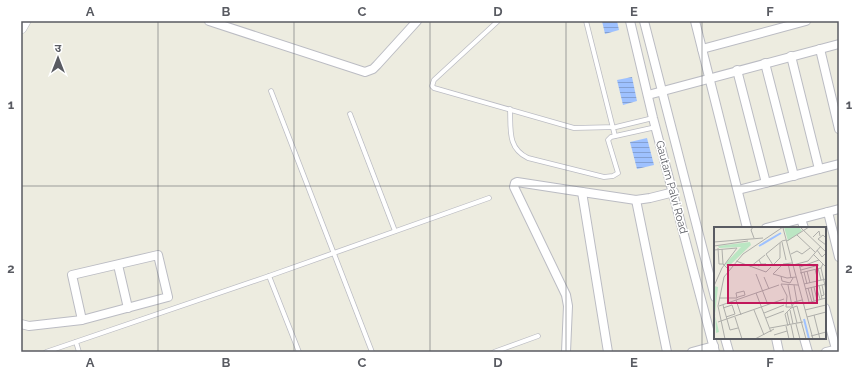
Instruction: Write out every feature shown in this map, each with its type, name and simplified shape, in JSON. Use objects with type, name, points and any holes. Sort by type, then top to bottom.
[{"type":"main road","points":[[21,28],[25,21]]},
{"type":"street","points":[[209,21],[365,72],[373,69],[417,21]]},
{"type":"street","name":"Gautam Palvi Road","points":[[630,21],[656,127],[715,349]]},
{"type":"street","name":"Gautam Palvi Road","points":[[644,21],[714,293]]},
{"type":"street","points":[[695,21],[747,227]]},
{"type":"street","points":[[702,49],[806,21]]},
{"type":"street","points":[[648,95],[839,44]]},
{"type":"street","points":[[820,49],[839,129]]},
{"type":"street","points":[[791,56],[819,169]]},
{"type":"street","points":[[766,63],[794,176]]},
{"type":"street","points":[[737,70],[766,183]]},
{"type":"street","points":[[738,190],[839,164]]},
{"type":"street","points":[[566,352],[568,306],[566,295],[514,185],[517,182],[636,200],[674,192]]},
{"type":"street","points":[[582,192],[608,352]]},
{"type":"street","points":[[636,200],[667,352]]},
{"type":"street","points":[[772,227],[839,209]]},
{"type":"street","points":[[828,212],[839,257]]},
{"type":"street","points":[[801,219],[804,227]]},
{"type":"street","points":[[21,324],[29,326],[82,320],[168,297],[158,255],[72,275],[82,320]]},
{"type":"street","points":[[118,265],[128,308]]},
{"type":"street","points":[[826,311],[837,349],[826,352]]},
{"type":"street","points":[[725,339],[729,352]]},
{"type":"street","points":[[776,339],[779,352]]},
{"type":"street","points":[[804,339],[808,352]]},
{"type":"street","points":[[692,352],[715,349]]},
{"type":"lane","points":[[498,21],[434,80],[432,86],[434,88],[574,128],[614,127],[654,118]]},
{"type":"lane","points":[[586,21],[616,136]]},
{"type":"lane","points":[[271,91],[372,352]]},
{"type":"lane","points":[[510,110],[511,141],[522,155],[528,158],[604,177],[613,176],[618,173],[608,140],[611,137],[656,127]]},
{"type":"lane","points":[[350,114],[395,232]]},
{"type":"lane","points":[[46,352],[269,276],[489,198]]},
{"type":"lane","points":[[269,276],[299,352]]},
{"type":"lane","points":[[494,352],[538,336]]},
{"type":"lane","points":[[76,342],[79,352]]},
{"type":"water","points":[[602,21],[617,21],[619,30],[605,34]]},
{"type":"water","points":[[632,77],[637,101],[623,105],[617,80]]},
{"type":"water","points":[[647,138],[654,165],[637,169],[630,142]]}]
